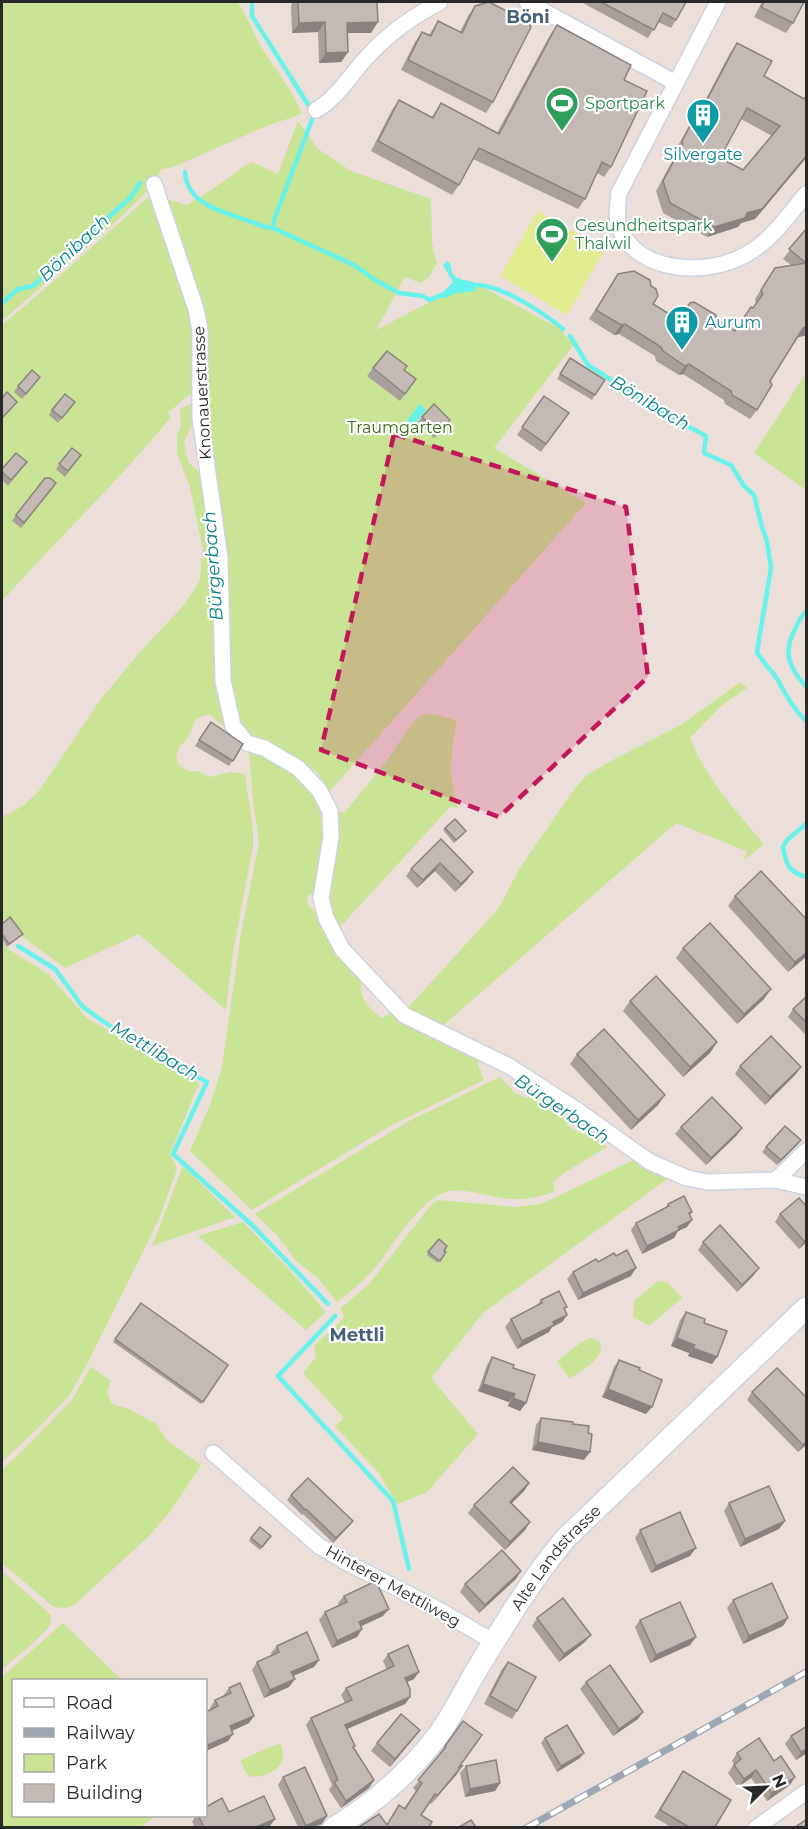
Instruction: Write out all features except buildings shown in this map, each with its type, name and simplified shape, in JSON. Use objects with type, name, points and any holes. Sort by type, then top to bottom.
[{"type":"main road","name":"Alte Landstrasse","points":[[334,1827],[383,1793],[438,1736],[533,1578],[581,1522],[807,1308]]},
{"type":"street","points":[[316,110],[331,98],[390,33],[414,15],[441,2]]},
{"type":"street","points":[[527,2],[676,83]]},
{"type":"street","points":[[718,2],[619,193],[617,213],[619,227],[633,248],[642,255],[672,266],[692,269],[716,267],[747,255],[760,246],[807,194]]},
{"type":"street","name":"Knonauerstrasse","points":[[154,184],[196,309],[200,330],[200,417],[220,558],[223,681],[233,726],[247,743],[264,748],[298,768],[320,790],[330,811],[331,837],[321,898],[326,918],[342,949],[404,1016],[509,1066],[577,1110],[650,1162],[687,1178],[708,1182],[776,1180],[807,1187]]},
{"type":"street","points":[[776,1180],[807,1150]]},
{"type":"street","name":"Hinterer Mettliweg","points":[[213,1453],[319,1546],[494,1642]]},
{"type":"street","points":[[756,1827],[807,1792]]},
{"type":"highlighted area","points":[[394,434],[626,507],[648,677],[499,817],[321,750]]},
{"type":"green space","points":[[2,2],[237,2],[302,114],[269,125],[173,167],[161,169],[154,184],[120,218],[2,321]]},
{"type":"green space","name":"Traumgarten","points":[[298,121],[318,149],[351,171],[431,199],[432,243],[437,263],[429,277],[420,283],[405,277],[376,330],[471,281],[562,330],[565,336],[575,343],[494,448],[586,503],[330,791],[316,771],[249,739],[236,722],[229,701],[198,391],[186,397],[168,413],[171,417],[151,441],[2,601],[2,325],[147,198],[166,199],[187,205],[251,162],[278,174]]},
{"type":"green space","name":"Gesundheitspark Thalwil","points":[[538,211],[605,249],[567,315],[500,276]]},
{"type":"green space","points":[[806,373],[806,490],[754,453]]},
{"type":"green space","points":[[191,404],[192,425],[184,441],[188,462],[198,471],[210,530],[228,730],[209,714],[196,719],[180,746],[177,758],[184,769],[198,771],[210,777],[230,772],[245,774],[253,829],[253,846],[233,952],[226,1010],[139,934],[65,968],[23,937],[8,919],[2,923],[2,817],[23,806],[39,791],[101,699],[184,605],[200,581],[203,549],[190,487],[177,453],[177,436],[181,425],[180,409]]},
{"type":"green space","points":[[740,682],[747,688],[721,706],[690,738],[713,781],[764,844],[743,861],[747,851],[676,823],[440,1028],[405,1011],[498,909],[520,868],[575,788],[587,775],[681,725]]},
{"type":"green space","points":[[424,714],[439,715],[457,721],[451,765],[455,798],[459,809],[451,806],[340,927],[334,917],[328,889],[327,872],[332,810],[344,813],[382,767],[414,721]]},
{"type":"green space","points":[[253,750],[286,764],[320,802],[325,816],[326,834],[316,892],[308,896],[307,904],[319,916],[362,980],[361,992],[365,1002],[381,1018],[392,1012],[478,1057],[478,1065],[484,1080],[390,1126],[252,1210],[190,1151],[210,1105],[222,1067],[241,934],[259,842],[249,753]]},
{"type":"green space","points":[[2,940],[8,949],[48,974],[87,1018],[199,1083],[170,1154],[177,1169],[159,1219],[86,1366],[69,1396],[2,1462]]},
{"type":"green space","points":[[500,1077],[515,1093],[526,1098],[535,1093],[567,1113],[567,1125],[579,1133],[589,1132],[607,1147],[564,1173],[553,1182],[554,1192],[544,1195],[514,1199],[457,1190],[439,1195],[408,1223],[370,1273],[337,1302],[318,1278],[296,1261],[277,1235],[255,1214],[409,1121]]},
{"type":"green space","points":[[636,1159],[670,1177],[483,1313],[431,1378],[478,1434],[427,1492],[397,1504],[379,1473],[335,1426],[344,1418],[303,1373],[316,1357],[314,1346],[344,1318],[341,1308],[369,1284],[431,1205],[438,1200],[516,1207],[541,1204]]},
{"type":"green space","points":[[183,1166],[235,1217],[152,1246]]},
{"type":"green space","points":[[243,1222],[326,1312],[306,1330],[198,1236]]},
{"type":"green space","points":[[657,1282],[668,1283],[682,1298],[649,1326],[633,1317],[634,1301]]},
{"type":"green space","points":[[591,1338],[599,1341],[600,1353],[592,1363],[570,1379],[557,1361],[583,1341]]},
{"type":"green space","points":[[91,1367],[111,1381],[107,1393],[112,1404],[129,1409],[156,1424],[168,1441],[201,1465],[169,1513],[148,1537],[74,1605],[65,1608],[54,1607],[2,1563],[2,1470],[72,1400]]},
{"type":"green space","points":[[2,1571],[51,1615],[50,1626],[2,1669]]},
{"type":"green space","points":[[63,1623],[121,1679],[12,1679],[12,1817],[155,1817],[140,1827],[2,1827],[2,1677]]},
{"type":"green space","points":[[280,1743],[283,1759],[275,1770],[254,1777],[248,1775],[241,1760]]},
{"type":"water","points":[[447,261],[454,275],[478,284],[475,291],[441,298],[441,294],[453,282],[443,265]]},
{"type":"water","points":[[420,404],[426,410],[413,426],[407,420]]},
{"type":"waterway","points":[[252,2],[252,16],[309,106],[313,117],[273,228]]},
{"type":"waterway","name":"Bönibach","points":[[185,172],[188,185],[194,195],[215,209],[273,228],[354,265],[399,293],[423,296]]},
{"type":"waterway","name":"Bönibach","points":[[2,303],[18,289],[33,286],[131,197],[140,183]]},
{"type":"waterway","name":"Bönibach","points":[[478,285],[511,295],[545,315],[563,329]]},
{"type":"waterway","name":"Bönibach","points":[[426,298],[430,300],[441,295]]},
{"type":"waterway","name":"Bönibach","points":[[570,336],[588,365],[663,413],[706,436],[704,453],[731,465],[744,486],[754,495],[767,541],[771,568],[757,652],[777,679],[794,708],[806,721]]},
{"type":"waterway","name":"Bönibach","points":[[806,611],[789,645],[789,659],[795,673],[806,687]]},
{"type":"waterway","name":"Bönibach","points":[[806,824],[787,840],[783,847],[789,867],[806,877]]},
{"type":"waterway","name":"Mettlibach","points":[[18,946],[55,969],[83,1007],[117,1031],[149,1046],[163,1059],[207,1082],[173,1154],[251,1224],[328,1304]]},
{"type":"waterway","name":"Mettlibach","points":[[335,1316],[278,1376],[393,1501],[409,1569]]},
{"type":"railway","points":[[526,1828],[806,1672]]},
{"type":"place","name":"Sportpark","points":[[562,132]]},
{"type":"place","name":"Silvergate","points":[[703,144]]},
{"type":"place","name":"Gesundheitspark Thalwil","points":[[552,263]]},
{"type":"place","name":"Aurum","points":[[682,351]]},
{"type":"district","name":"Böni","points":[[528,17]]},
{"type":"district","name":"Mettli","points":[[357,1335]]},
{"type":"water label","name":"Bürgerbach","points":[[213,566]]},
{"type":"water label","name":"Bürgerbach","points":[[562,1109]]}]
